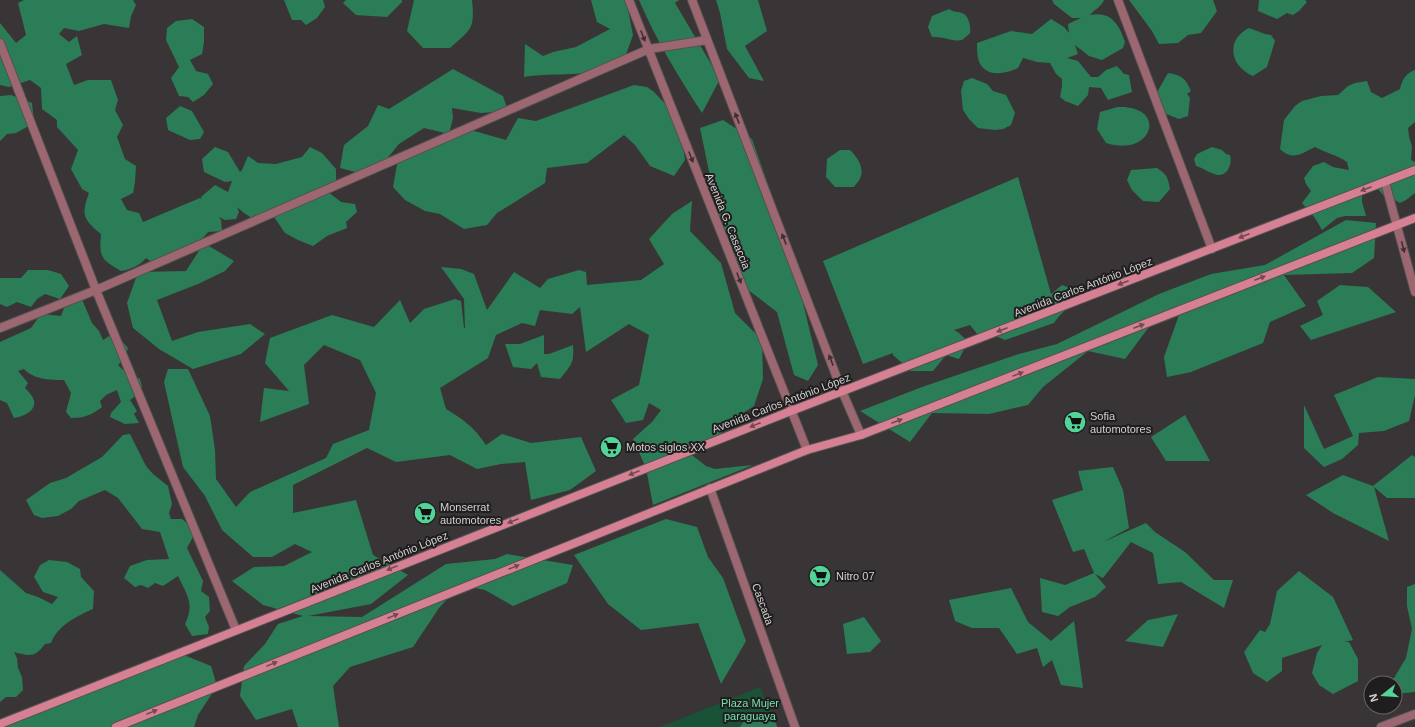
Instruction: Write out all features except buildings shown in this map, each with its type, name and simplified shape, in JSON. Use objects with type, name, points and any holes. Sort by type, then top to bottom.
[{"type":"main road","name":"Avenida Carlos António López","points":[[0,724],[842,391],[1415,170]]},
{"type":"main road","points":[[116,727],[710,488],[807,450],[861,436],[1415,218]]},
{"type":"street","name":"Avenida G. Casaccia","points":[[629,0],[807,450]]},
{"type":"street","points":[[692,0],[842,391],[861,436]]},
{"type":"street","points":[[1118,0],[1212,249]]},
{"type":"street","points":[[0,328],[96,290],[649,49],[707,40]]},
{"type":"street","points":[[0,43],[96,290],[236,630]]},
{"type":"street","points":[[1385,182],[1415,292]]},
{"type":"street","name":"Cascada","points":[[710,488],[796,727]]},
{"type":"street","points":[[1381,727],[1415,714]]},
{"type":"green space","points":[[24,0],[133,0],[136,5],[131,16],[129,28],[104,24],[79,31],[64,28],[59,34],[69,42],[77,36],[82,55],[66,64],[74,85],[88,80],[111,80],[118,100],[115,110],[123,125],[117,137],[125,159],[136,166],[133,193],[121,199],[127,210],[139,213],[143,222],[200,198],[202,199],[201,197],[215,185],[228,192],[232,181],[225,182],[204,172],[202,159],[215,147],[228,152],[240,172],[248,156],[258,163],[276,164],[302,157],[310,147],[322,153],[336,169],[336,187],[327,191],[341,202],[355,204],[357,212],[346,222],[347,228],[327,236],[313,246],[285,233],[272,214],[258,222],[237,207],[239,212],[236,219],[225,220],[219,217],[221,220],[222,231],[208,232],[203,238],[186,250],[166,255],[154,264],[146,258],[135,267],[121,271],[109,264],[101,253],[101,234],[90,224],[85,216],[85,207],[89,193],[82,189],[71,169],[78,150],[57,127],[57,120],[42,109],[41,88],[30,80],[9,87],[0,85],[0,23],[16,43],[26,35],[18,3]]},
{"type":"green space","points":[[284,0],[323,0],[325,7],[317,18],[306,25],[301,20],[292,20]]},
{"type":"green space","points":[[346,0],[402,0],[402,2],[387,17],[356,15],[343,3]]},
{"type":"green space","points":[[414,0],[472,0],[473,17],[470,28],[463,37],[450,48],[423,48],[407,31]]},
{"type":"green space","points":[[591,0],[626,0],[633,35],[624,60],[593,71],[573,74],[536,75],[524,77],[525,44],[543,56],[553,52],[576,47],[610,29],[597,22]]},
{"type":"green space","points":[[639,0],[679,0],[675,3],[720,79],[702,113],[668,58]]},
{"type":"green space","points":[[716,0],[758,0],[767,31],[745,46],[764,81],[749,78],[727,49]]},
{"type":"green space","points":[[1052,0],[1104,0],[1090,15],[1097,14],[1109,17],[1117,24],[1125,42],[1123,48],[1102,60],[1089,56],[1075,45],[1078,54],[1067,58],[1078,61],[1091,77],[1098,77],[1106,70],[1117,66],[1124,74],[1129,75],[1132,92],[1108,100],[1101,88],[1089,87],[1088,95],[1078,106],[1065,101],[1060,97],[1062,79],[1056,74],[1050,63],[1037,62],[1023,58],[1018,68],[1002,73],[991,73],[982,67],[978,60],[977,43],[1011,31],[1032,34],[1051,19],[1064,27],[1069,33],[1068,24],[1081,18],[1072,18],[1054,4]]},
{"type":"green space","points":[[1129,0],[1213,0],[1217,11],[1201,33],[1188,35],[1178,43],[1159,44],[1152,31]]},
{"type":"green space","points":[[1259,0],[1305,0],[1307,2],[1293,15],[1287,13],[1277,19],[1258,11]]},
{"type":"green space","points":[[949,9],[964,14],[968,19],[970,33],[962,40],[932,37],[928,27],[932,16]]},
{"type":"green space","points":[[192,19],[204,27],[204,42],[202,54],[190,60],[196,71],[208,74],[213,84],[204,95],[193,102],[188,97],[179,96],[171,78],[179,67],[166,40],[167,28],[176,21]]},
{"type":"green space","points":[[1249,28],[1271,35],[1275,41],[1267,67],[1253,76],[1245,72],[1239,66],[1233,52],[1237,39]]},
{"type":"green space","points":[[453,69],[503,96],[508,111],[481,113],[452,108],[453,118],[449,134],[424,128],[399,144],[381,166],[363,174],[340,168],[344,145],[368,126],[378,105],[389,109]]},
{"type":"green space","points":[[1415,70],[1415,122],[1408,128],[1412,147],[1411,160],[1415,162],[1415,193],[1400,203],[1393,199],[1386,198],[1377,188],[1362,190],[1362,202],[1366,216],[1345,216],[1337,218],[1322,230],[1315,218],[1302,203],[1311,191],[1304,178],[1313,166],[1324,162],[1333,167],[1349,170],[1347,162],[1315,147],[1297,155],[1289,155],[1285,153],[1280,149],[1284,120],[1295,106],[1302,101],[1321,96],[1338,95],[1348,86],[1355,83],[1367,81],[1371,92],[1382,98],[1400,89],[1405,77]]},
{"type":"green space","points":[[1168,73],[1183,78],[1191,91],[1187,94],[1190,98],[1188,116],[1179,119],[1166,114],[1156,94]]},
{"type":"green space","points":[[972,78],[987,84],[993,91],[1006,95],[1015,113],[1011,125],[1003,129],[995,130],[978,128],[969,119],[963,110],[961,91],[964,81]]},
{"type":"green space","points":[[634,85],[647,87],[654,92],[674,113],[682,141],[685,160],[674,176],[650,166],[635,145],[624,135],[587,163],[547,168],[545,183],[497,213],[487,225],[464,229],[440,214],[425,211],[405,200],[393,187],[398,159],[467,129],[506,140],[518,118],[536,121]]},
{"type":"green space","points":[[11,95],[32,103],[34,123],[16,133],[7,134],[0,141],[0,96]]},
{"type":"green space","points":[[180,106],[192,111],[204,132],[200,139],[190,140],[168,130],[166,118]]},
{"type":"green space","points":[[1118,107],[1134,109],[1144,114],[1149,121],[1149,130],[1144,138],[1135,143],[1122,146],[1106,143],[1097,129],[1100,112]]},
{"type":"green space","points":[[723,120],[752,139],[771,193],[799,286],[818,365],[808,381],[794,375],[777,312],[743,286],[718,215],[700,128]]},
{"type":"green space","points":[[1212,147],[1222,150],[1226,154],[1230,155],[1231,159],[1228,170],[1222,175],[1214,174],[1196,166],[1194,159],[1197,154]]},
{"type":"green space","points":[[840,150],[850,150],[857,158],[860,165],[862,172],[861,176],[854,187],[835,187],[826,177],[827,159]]},
{"type":"green space","points":[[1157,168],[1166,177],[1169,182],[1170,189],[1159,202],[1143,201],[1132,190],[1127,180],[1131,170]]},
{"type":"green space","points":[[1018,177],[1051,294],[1062,285],[1072,289],[1070,304],[1067,308],[1054,323],[1005,340],[991,334],[978,335],[970,325],[954,330],[968,342],[959,359],[946,355],[933,371],[911,371],[893,355],[893,353],[863,364],[823,261]]},
{"type":"green space","points":[[692,201],[690,231],[721,263],[735,313],[762,340],[763,379],[754,406],[735,418],[713,442],[688,452],[706,466],[715,469],[753,465],[653,505],[646,468],[633,439],[652,422],[661,410],[649,403],[643,420],[626,423],[611,400],[639,385],[649,335],[629,324],[586,352],[580,307],[572,314],[540,310],[535,326],[522,323],[496,335],[488,358],[440,388],[446,409],[468,424],[486,445],[502,434],[531,443],[581,437],[596,471],[570,490],[531,500],[525,462],[501,464],[477,469],[450,455],[396,462],[367,448],[293,485],[293,513],[356,500],[373,555],[408,575],[371,604],[308,616],[362,617],[446,564],[495,559],[507,554],[573,565],[567,583],[513,606],[485,590],[460,585],[439,608],[413,647],[350,667],[333,686],[339,727],[298,727],[292,709],[256,720],[240,696],[244,666],[265,644],[278,624],[303,616],[263,605],[232,581],[254,567],[284,566],[312,552],[295,544],[272,557],[253,557],[222,530],[205,496],[183,467],[164,382],[168,369],[188,369],[210,416],[215,450],[216,479],[236,507],[250,492],[326,458],[333,444],[369,430],[376,393],[360,360],[324,345],[304,365],[309,404],[260,422],[264,388],[289,391],[265,363],[270,338],[332,315],[374,327],[400,300],[410,323],[424,309],[455,299],[461,301],[465,328],[464,299],[441,267],[461,269],[474,274],[487,310],[514,272],[540,288],[548,279],[579,270],[586,272],[587,285],[641,280],[664,264],[649,239],[672,214]]},
{"type":"green space","points":[[1346,220],[1376,223],[1374,258],[1352,273],[1284,275],[1306,306],[1270,322],[1263,343],[1191,372],[1167,377],[1164,357],[1179,315],[1149,327],[1125,359],[1088,351],[1043,387],[1028,405],[989,414],[932,413],[910,442],[860,411],[922,387],[1019,354],[1057,344],[1159,294],[1211,274],[1265,265]]},
{"type":"green space","points":[[204,243],[234,261],[225,271],[198,284],[157,300],[172,341],[198,332],[250,324],[265,334],[241,354],[193,369],[159,349],[133,328],[127,303],[138,272],[186,271]]},
{"type":"green space","points":[[28,270],[48,270],[61,274],[69,286],[60,299],[45,294],[37,299],[31,307],[17,302],[7,307],[0,304],[0,278],[21,278]]},
{"type":"green space","points":[[1340,285],[1368,287],[1396,312],[1311,340],[1300,326],[1323,315],[1317,301]]},
{"type":"green space","points":[[81,297],[92,323],[99,331],[103,340],[109,336],[122,341],[128,348],[124,359],[118,365],[122,369],[140,379],[142,387],[138,394],[130,400],[137,411],[134,414],[139,423],[125,424],[110,417],[111,413],[121,402],[117,390],[106,395],[100,401],[102,407],[95,412],[84,417],[71,418],[66,412],[71,393],[64,380],[38,377],[28,373],[24,369],[18,371],[28,383],[25,388],[33,398],[34,406],[32,409],[22,416],[14,418],[7,403],[0,400],[0,342],[31,328],[41,314],[61,316],[66,303]]},
{"type":"green space","points":[[544,335],[544,354],[549,354],[573,345],[571,364],[560,379],[541,377],[537,363],[531,369],[513,367],[505,344],[520,344]]},
{"type":"green space","points":[[1378,377],[1415,379],[1415,395],[1409,421],[1384,431],[1359,433],[1358,445],[1342,459],[1324,467],[1304,448],[1304,405],[1324,449],[1353,436],[1334,395]]},
{"type":"green space","points":[[1185,415],[1210,461],[1166,461],[1151,437]]},
{"type":"green space","points":[[130,434],[146,466],[153,474],[168,486],[172,504],[169,513],[171,519],[182,519],[189,525],[193,537],[187,548],[203,581],[201,591],[209,597],[210,611],[205,617],[209,627],[208,634],[192,636],[185,624],[190,605],[187,594],[178,576],[163,586],[155,583],[148,588],[141,585],[135,587],[124,578],[130,566],[147,560],[169,559],[160,532],[142,529],[118,498],[105,490],[79,501],[71,509],[58,516],[42,518],[34,515],[26,500],[50,483],[66,478],[102,457],[123,435]]},
{"type":"green space","points":[[1412,455],[1415,457],[1415,498],[1387,498],[1374,487],[1389,541],[1333,513],[1306,495],[1343,475],[1373,486]]},
{"type":"green space","points":[[1113,467],[1123,490],[1129,528],[1103,542],[1146,523],[1155,532],[1185,552],[1214,580],[1233,580],[1224,608],[1181,582],[1158,584],[1153,553],[1131,542],[1103,578],[1095,574],[1106,587],[1095,597],[1070,607],[1058,616],[1042,612],[1040,578],[1065,585],[1094,573],[1084,549],[1073,552],[1052,500],[1083,490],[1078,471]]},
{"type":"green space","points":[[666,519],[697,527],[708,557],[723,578],[746,641],[721,684],[698,623],[641,630],[608,604],[574,555]]},
{"type":"green space","points":[[49,560],[67,562],[80,569],[81,577],[94,591],[93,609],[68,622],[58,632],[51,643],[45,644],[35,654],[28,655],[14,652],[22,677],[23,690],[16,697],[6,697],[0,702],[0,570],[26,593],[52,604],[58,597],[43,592],[34,577],[40,565]]},
{"type":"green space","points":[[1299,571],[1333,597],[1353,640],[1344,642],[1349,642],[1358,659],[1358,681],[1333,694],[1319,685],[1312,673],[1317,653],[1322,645],[1282,658],[1282,671],[1267,682],[1253,673],[1244,652],[1260,630],[1265,632],[1270,624],[1277,591]]},
{"type":"green space","points":[[1415,584],[1415,692],[1403,693],[1403,675],[1396,675],[1406,658],[1412,629],[1407,606],[1407,587]]},
{"type":"green space","points":[[1011,588],[1028,622],[1051,641],[1074,621],[1083,688],[1061,685],[1052,660],[1043,667],[1037,648],[1017,654],[999,628],[972,628],[955,621],[949,600]]},
{"type":"green space","points":[[1178,614],[1163,647],[1125,641],[1148,620]]},
{"type":"green space","points":[[864,617],[881,641],[870,652],[847,654],[843,624]]},
{"type":"green space","points":[[179,653],[211,666],[217,686],[198,715],[194,727],[0,727]]},
{"type":"green space","name":"Plaza Mujer paraguaya","points":[[760,687],[776,727],[660,727]]},
{"type":"green space","points":[[749,714],[776,723],[777,727],[740,727]]},
{"type":"place","name":"Sofia automotores","points":[[1075,422]]},
{"type":"place","name":"Motos siglos XX","points":[[611,447]]},
{"type":"place","name":"Monserrat automotores","points":[[425,513]]},
{"type":"place","name":"Nitro 07","points":[[820,576]]}]
